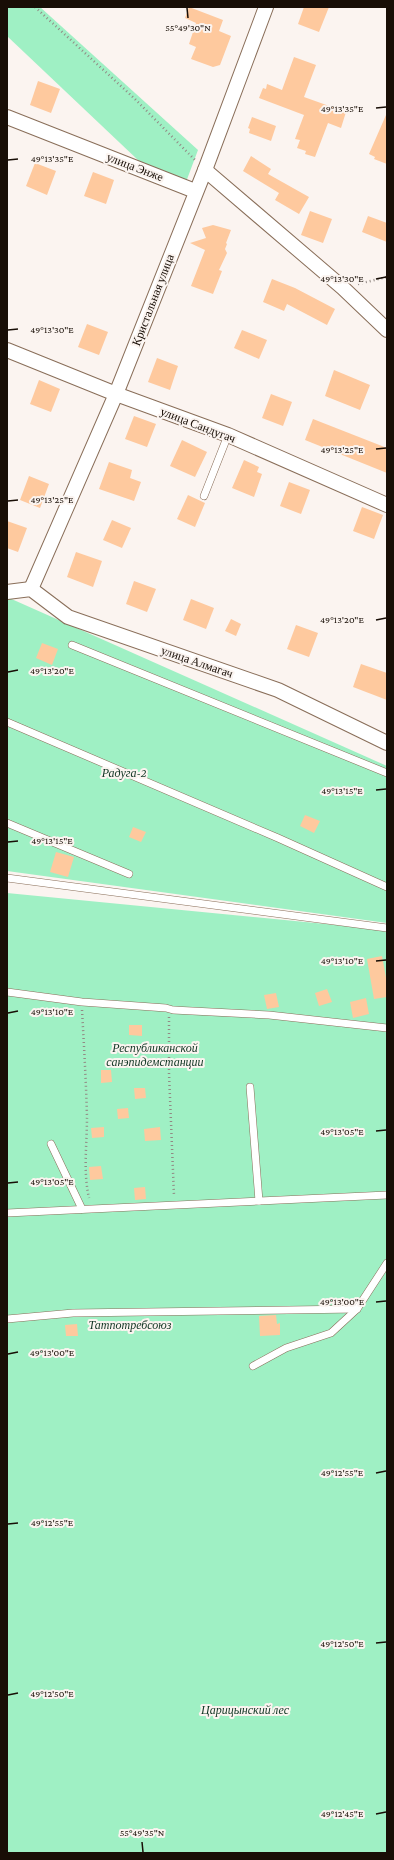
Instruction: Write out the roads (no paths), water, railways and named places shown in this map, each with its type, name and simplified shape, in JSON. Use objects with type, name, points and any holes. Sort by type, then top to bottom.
[{"type":"street","name":"Кристальная улица","points":[[31,589],[116,394],[195,191],[205,170],[266,7]]},
{"type":"street","name":"улица Энже","points":[[7,117],[195,191]]},
{"type":"street","points":[[205,170],[343,288],[387,330]]},
{"type":"street","name":"улица Сандугач","points":[[7,350],[116,394],[228,435],[387,505]]},
{"type":"street","points":[[7,592],[31,589]]},
{"type":"street","name":"улица Алмагач","points":[[31,589],[68,617],[278,690],[387,743]]},
{"type":"lane","points":[[204,496],[228,435]]},
{"type":"lane","points":[[72,645],[387,773]]},
{"type":"lane","points":[[7,722],[278,838],[387,887]]},
{"type":"lane","points":[[7,823],[129,874]]},
{"type":"lane","points":[[7,878],[387,928]]},
{"type":"lane","points":[[7,992],[82,1002],[269,1015],[387,1028]]},
{"type":"lane","points":[[250,1087],[259,1201]]},
{"type":"lane","points":[[51,1144],[82,1208]]},
{"type":"lane","points":[[7,1213],[82,1208],[387,1195]]},
{"type":"lane","points":[[253,1366],[286,1348],[331,1333],[357,1309],[387,1263]]},
{"type":"lane","points":[[7,1319],[74,1313],[357,1309]]},
{"type":"park label","name":"Радуга-2","points":[[124,773]]},
{"type":"park label","name":"Республиканской санэпидемстанции","points":[[155,1055]]},
{"type":"park label","name":"Татпотребсоюз","points":[[130,1325]]},
{"type":"park label","name":"Царицынский лес","points":[[245,1710]]}]
